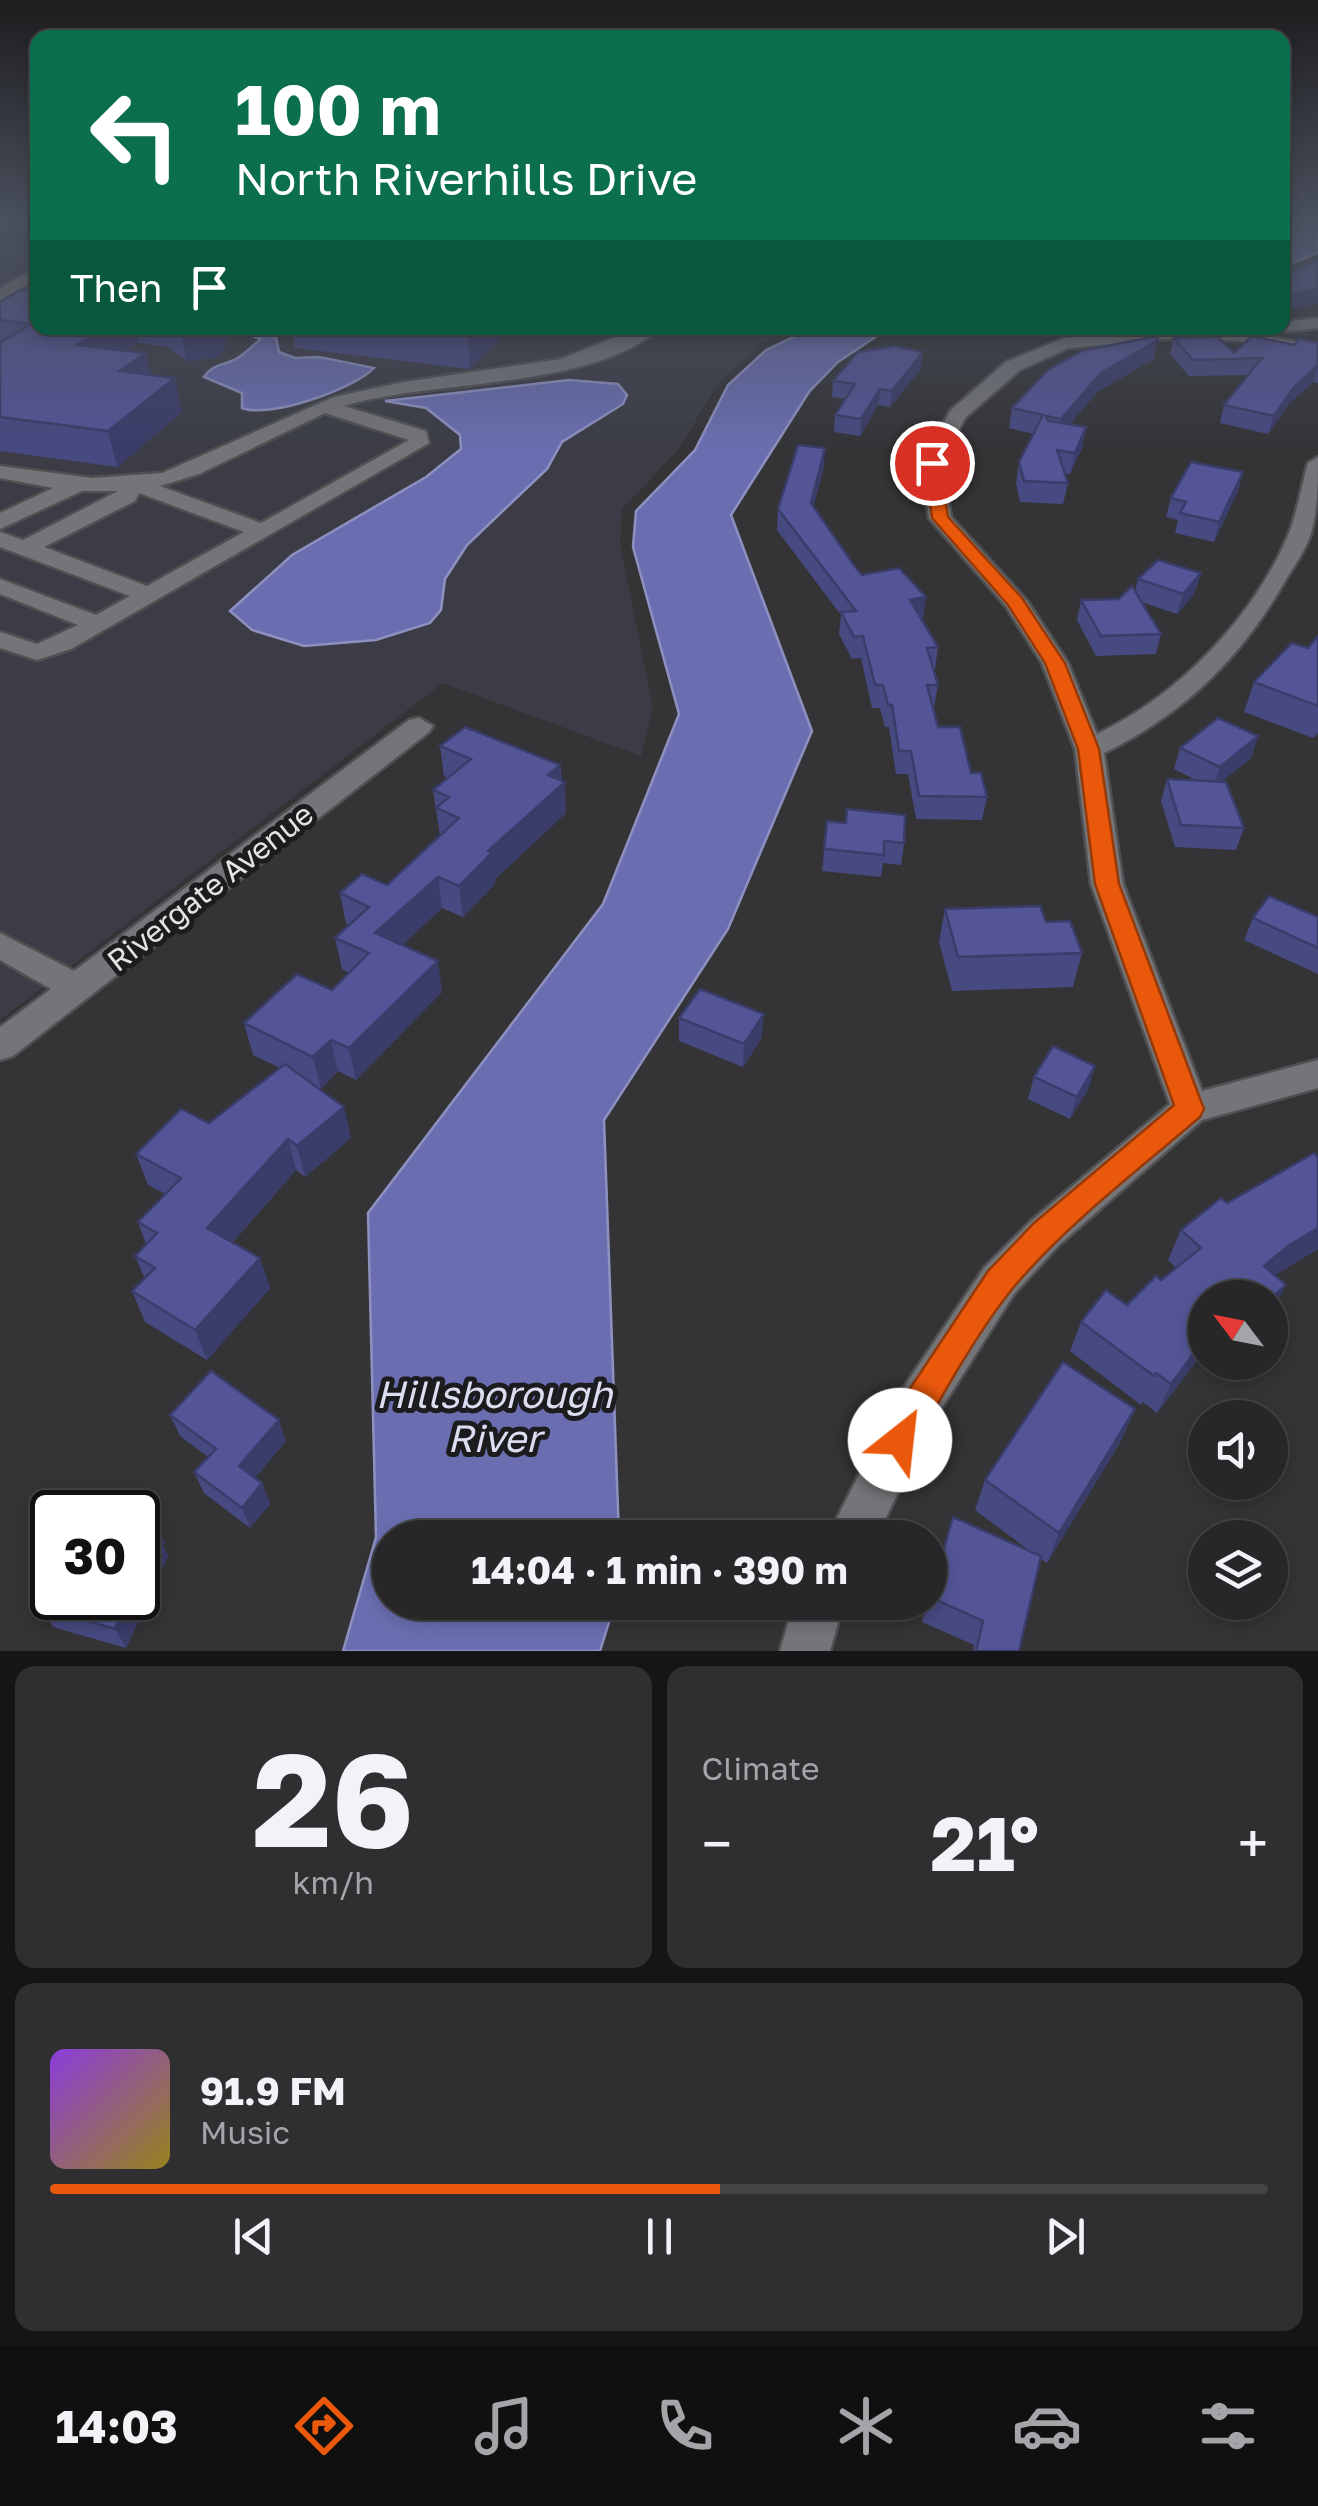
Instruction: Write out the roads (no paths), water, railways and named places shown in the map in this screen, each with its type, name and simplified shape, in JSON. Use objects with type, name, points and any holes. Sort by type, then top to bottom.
[{"type":"street","points":[[1290,327],[1318,323]]},
{"type":"street","points":[[0,472],[83,482],[132,483],[190,469],[325,406],[400,385],[568,362],[636,335]]},
{"type":"street","points":[[1153,335],[1064,342],[1014,366],[958,415],[932,463],[940,518],[1015,602],[1055,663],[1089,749],[1107,884],[1190,1109]]},
{"type":"street","points":[[1219,335],[1318,351]]},
{"type":"street","points":[[1240,336],[1245,335]]},
{"type":"street","points":[[0,640],[37,652],[98,624],[419,443],[419,435],[404,428],[325,406]]},
{"type":"street","points":[[1089,749],[1141,724],[1201,676],[1255,612],[1299,537],[1318,464]]},
{"type":"street","points":[[0,490],[28,476]]},
{"type":"street","points":[[0,522],[83,482]]},
{"type":"street","points":[[132,483],[262,531]]},
{"type":"street","points":[[25,548],[127,496],[132,483]]},
{"type":"street","points":[[0,538],[150,595]]},
{"type":"street","points":[[0,586],[98,624]]},
{"type":"street","name":"Rivergate Avenue","points":[[0,1046],[419,726]]},
{"type":"street","points":[[2,949],[78,990]]},
{"type":"street","points":[[860,1520],[916,1408],[1000,1281],[1045,1233],[1190,1109],[1318,1074]]},
{"type":"street","points":[[805,1651],[813,1620]]},
{"type":"water","name":"Hillsborough River","points":[[797,335],[878,335],[838,362],[809,392],[731,515],[812,731],[728,929],[604,1120],[618,1520],[376,1520],[368,1213],[603,904],[679,714],[633,547],[636,511],[695,450],[728,385],[766,350]]},
{"type":"water","points":[[255,337],[276,337],[279,352],[295,358],[319,357],[374,368],[349,385],[311,400],[271,409],[242,408],[242,393],[204,377],[214,367],[245,353],[261,339]]},
{"type":"water","points":[[569,380],[618,384],[627,395],[623,404],[562,442],[547,469],[467,545],[445,579],[441,610],[430,623],[376,640],[304,646],[252,630],[230,611],[292,555],[426,477],[461,449],[460,435],[426,408],[385,401]]},
{"type":"water","name":"Hillsborough River","points":[[372,1551],[372,1620],[610,1620],[600,1651],[343,1651]]}]
